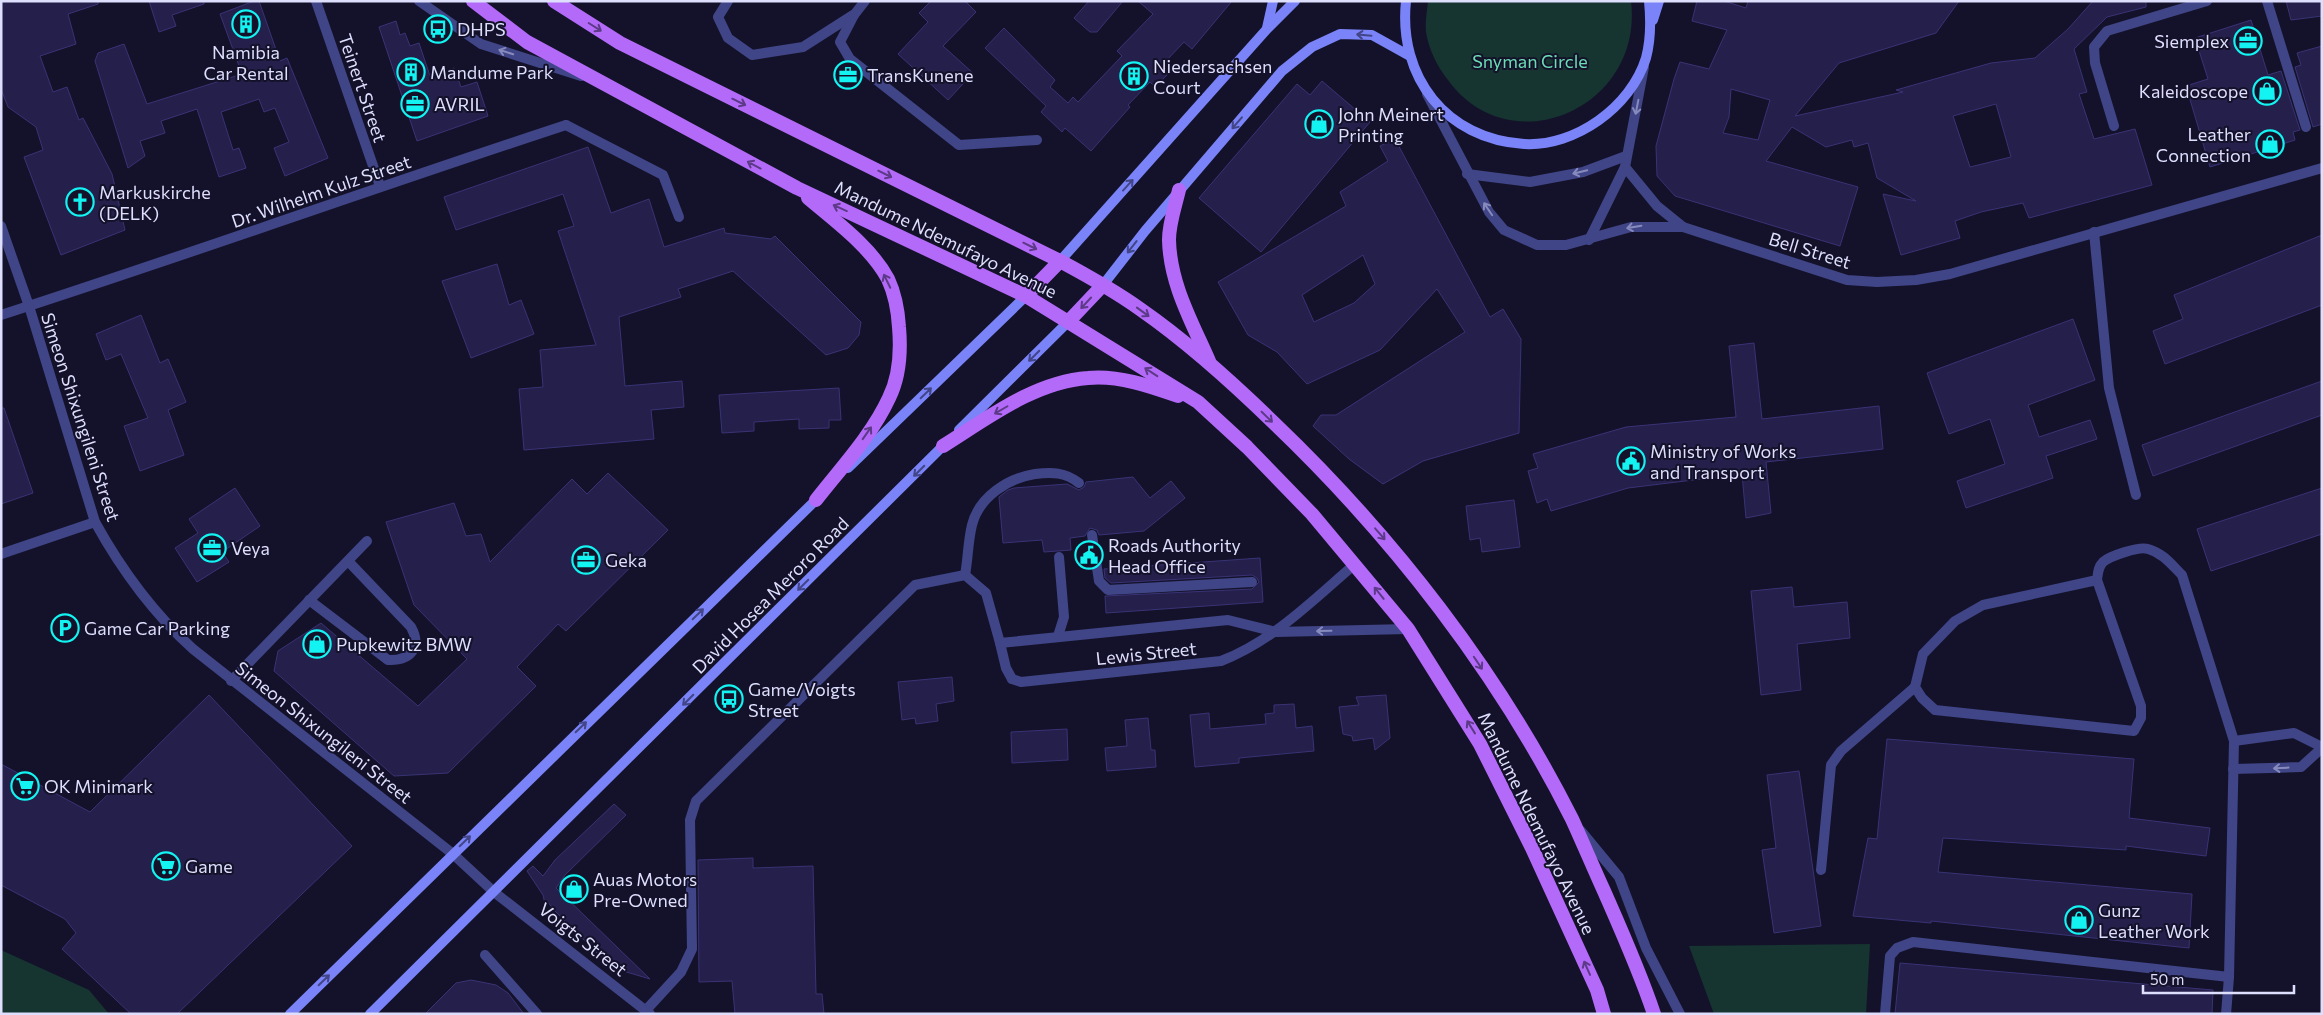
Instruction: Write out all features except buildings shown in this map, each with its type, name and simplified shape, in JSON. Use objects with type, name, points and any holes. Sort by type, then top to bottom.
[{"type":"main road","name":"Mandume Ndemufayo Avenue","points":[[473,1],[527,42],[797,188],[1026,296],[1198,402],[1254,453],[1312,514],[1408,629],[1480,744],[1597,990],[1604,1014]]},
{"type":"main road","name":"Mandume Ndemufayo Avenue","points":[[554,1],[620,44],[1060,261],[1142,310],[1210,364],[1307,454],[1388,544],[1452,626],[1511,712],[1571,819],[1640,970],[1654,1014]]},
{"type":"main road","points":[[1267,29],[1273,1]]},
{"type":"main road","points":[[1026,296],[1060,261],[1267,29],[1295,1]]},
{"type":"main road","points":[[1406,1],[1404,23],[1408,55],[1425,90],[1452,119],[1486,138],[1525,144],[1564,139],[1599,122],[1627,94],[1645,59],[1659,1]]},
{"type":"main road","points":[[1649,1],[1652,26]]},
{"type":"main road","points":[[1068,322],[1103,285],[1179,190],[1282,71],[1312,47],[1340,34],[1372,35],[1408,55]]},
{"type":"main road","points":[[797,188],[845,230],[870,255],[888,279],[898,309],[900,341],[898,368],[890,398],[866,434],[816,500]]},
{"type":"main road","points":[[1179,190],[1169,239],[1171,264],[1183,303],[1210,364]]},
{"type":"main road","name":"David Hosea Meroro Road","points":[[290,1014],[1026,296]]},
{"type":"main road","name":"David Hosea Meroro Road","points":[[370,1014],[1068,322]]},
{"type":"main road","points":[[943,446],[1003,408],[1048,386],[1089,378],[1138,382],[1198,402]]},
{"type":"street","name":"Teinert Street","points":[[316,1],[380,186]]},
{"type":"street","points":[[420,1],[481,44],[603,83]]},
{"type":"street","points":[[728,1],[718,16],[728,38],[752,55],[803,47],[854,14]]},
{"type":"street","points":[[865,1],[854,14],[840,42],[850,59],[959,145],[1037,140]]},
{"type":"street","points":[[2114,126],[2095,63],[2094,47],[2108,31],[2207,1]]},
{"type":"street","points":[[2267,1],[2306,127]]},
{"type":"street","points":[[1589,240],[1624,168],[1645,59]]},
{"type":"street","name":"Bell Street","points":[[1425,90],[1467,174],[1489,212],[1504,230],[1537,245],[1566,245],[1631,227],[1683,227],[1848,280],[1877,282],[1916,280],[1950,274],[2322,168]]},
{"type":"street","name":"Dr. Wilhelm Kulz Street","points":[[1,315],[242,236],[380,186],[566,126],[662,175],[678,217]]},
{"type":"street","points":[[1467,174],[1530,182],[1583,172],[1626,156]]},
{"type":"street","points":[[1624,168],[1657,206],[1683,227]]},
{"type":"street","name":"Simeon Shixungileni Street","points":[[1,226],[29,306],[95,522],[113,554],[169,628],[231,681],[453,854]]},
{"type":"street","points":[[2094,232],[2109,388],[2136,495]]},
{"type":"street","points":[[966,575],[972,524],[983,504],[999,487],[1021,476],[1051,472],[1069,475],[1078,483]]},
{"type":"street","points":[[1,554],[95,522]]},
{"type":"street","points":[[1092,536],[1099,581],[1108,590],[1252,582]]},
{"type":"street","points":[[231,681],[367,540]]},
{"type":"street","points":[[1915,687],[1922,698],[1935,710],[2134,731],[2141,718],[2141,706],[2097,580],[2098,569],[2104,560],[2138,548],[2146,548],[2164,556],[2182,575],[2234,741],[2229,977],[2226,1014]]},
{"type":"street","points":[[1058,636],[1064,617],[1059,557]]},
{"type":"street","points":[[309,600],[388,660],[398,660],[415,648],[416,637],[411,627],[348,560]]},
{"type":"street","name":"Lewis Street","points":[[1000,643],[1012,679],[1021,682],[1221,662],[1247,651],[1276,632],[1355,564]]},
{"type":"street","points":[[966,575],[986,593],[1000,643],[1228,620],[1276,632],[1408,629]]},
{"type":"street","points":[[648,1012],[681,972],[692,949],[689,829],[696,801],[915,585],[966,575]]},
{"type":"street","points":[[1822,870],[1831,766],[1841,751],[1915,687],[1923,654],[1954,621],[1983,605],[2097,580]]},
{"type":"street","points":[[2233,769],[2301,767],[2322,748],[2294,733],[2234,741]]},
{"type":"street","points":[[1571,819],[1619,877],[1646,948],[1680,1014]]},
{"type":"street","points":[[453,854],[494,892]]},
{"type":"street","name":"Voigts Street","points":[[494,892],[648,1012]]},
{"type":"street","points":[[1885,1014],[1890,956],[1897,948],[1913,942],[2229,977]]},
{"type":"street","points":[[485,955],[537,1014]]},
{"type":"green space","name":"Snyman Circle","points":[[1428,1],[1631,1],[1629,39],[1617,71],[1595,96],[1568,113],[1537,121],[1505,119],[1474,106],[1448,80],[1440,69],[1427,39]]},
{"type":"green space","points":[[1870,944],[1866,1014],[1714,1014],[1689,946]]},
{"type":"green space","points":[[1,950],[89,990],[109,1014],[1,1014]]},
{"type":"place","name":"Namibia Car Rental","points":[[246,24]]},
{"type":"place","name":"DHPS","points":[[438,29]]},
{"type":"place","name":"Siemplex","points":[[2248,41]]},
{"type":"place","name":"Mandume Park","points":[[411,72]]},
{"type":"place","name":"TransKunene","points":[[848,75]]},
{"type":"place","name":"Niedersachsen Court","points":[[1134,76]]},
{"type":"place","name":"Kaleidoscope","points":[[2267,91]]},
{"type":"place","name":"AVRIL","points":[[415,104]]},
{"type":"place","name":"John Meinert Printing","points":[[1319,124]]},
{"type":"place","name":"Leather Connection","points":[[2270,144]]},
{"type":"place","name":"Markuskirche (DELK)","points":[[80,202]]},
{"type":"place","name":"Ministry of Works and Transport","points":[[1631,461]]},
{"type":"place","name":"Veya","points":[[212,548]]},
{"type":"place","name":"Roads Authority Head Office","points":[[1089,555]]},
{"type":"place","name":"Geka","points":[[586,560]]},
{"type":"place","name":"Game Car Parking","points":[[65,628]]},
{"type":"place","name":"Pupkewitz BMW","points":[[317,644]]},
{"type":"place","name":"Game/Voigts Street","points":[[729,699]]},
{"type":"place","name":"OK Minimark","points":[[25,786]]},
{"type":"place","name":"Game","points":[[166,866]]},
{"type":"place","name":"Auas Motors Pre-Owned","points":[[574,889]]},
{"type":"place","name":"Gunz Leather Work","points":[[2079,920]]}]
